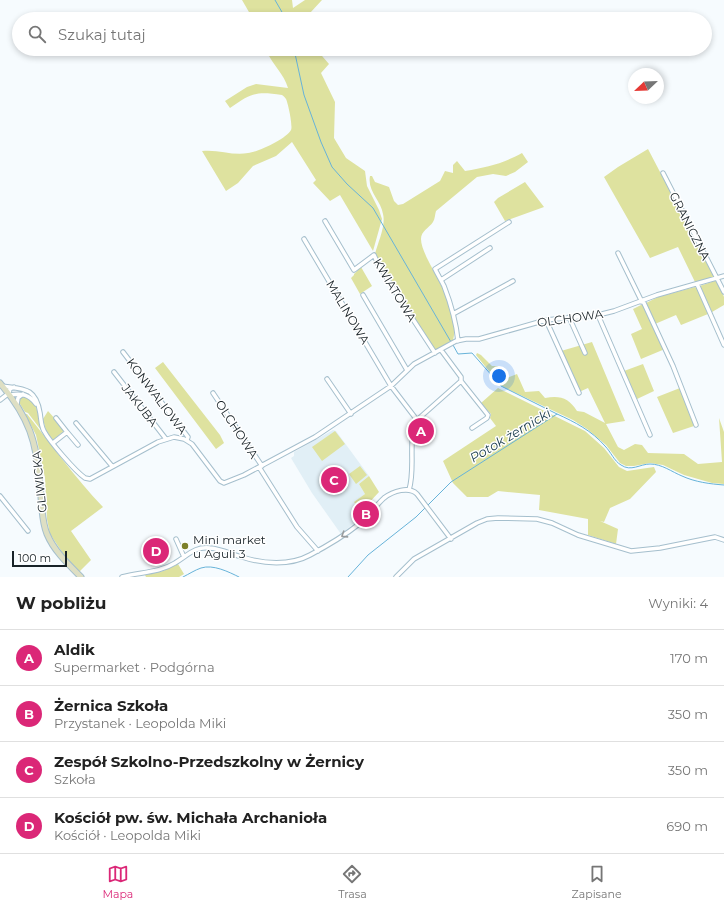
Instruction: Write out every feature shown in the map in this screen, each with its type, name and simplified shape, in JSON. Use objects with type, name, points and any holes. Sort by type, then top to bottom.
[{"type":"street","name":"GRANICZNA","points":[[663,173],[724,292]]},
{"type":"street","name":"KWIATOWA","points":[[325,221],[354,270],[374,255],[394,291],[435,353]]},
{"type":"street","points":[[454,343],[456,324],[454,314],[441,280],[435,269],[509,222]]},
{"type":"street","name":"MALINOWA","points":[[304,239],[391,386],[417,420]]},
{"type":"street","points":[[441,280],[490,248]]},
{"type":"street","points":[[618,253],[673,366],[696,425]]},
{"type":"street","name":"OLCHOWA","points":[[187,440],[194,446],[222,483],[239,477],[314,437],[351,414],[391,386],[414,364],[454,343],[480,340],[546,320],[598,315],[657,295],[724,276]]},
{"type":"street","points":[[454,314],[513,281]]},
{"type":"street","points":[[697,284],[724,345]]},
{"type":"street","points":[[363,295],[407,370]]},
{"type":"street","points":[[598,315],[650,435]]},
{"type":"street","points":[[570,317],[585,354]]},
{"type":"street","points":[[546,320],[579,393]]},
{"type":"street","points":[[441,350],[488,415],[487,418],[472,428]]},
{"type":"street","name":"KONWALIOWA","points":[[123,352],[188,437],[187,440]]},
{"type":"street","name":"JAKUBA","points":[[114,372],[166,439]]},
{"type":"street","points":[[327,379],[351,414]]},
{"type":"street","points":[[409,490],[411,481],[413,432],[417,420],[462,381]]},
{"type":"street","points":[[1,384],[24,389],[31,393],[37,401],[43,429],[78,473],[87,479],[166,439],[174,437],[187,440]]},
{"type":"street","name":"GLIWICKA","points":[[1,384],[17,404],[28,425],[35,446],[43,520],[47,534],[61,556],[82,577]]},
{"type":"street","points":[[0,400],[9,394],[10,390],[14,387]]},
{"type":"street","name":"OLCHOWA","points":[[213,392],[260,466]]},
{"type":"street","points":[[9,394],[23,394],[30,398],[39,408]]},
{"type":"street","points":[[17,404],[18,398],[23,394]]},
{"type":"street","points":[[56,418],[78,445]]},
{"type":"street","points":[[76,424],[112,466]]},
{"type":"street","points":[[53,443],[67,432]]},
{"type":"street","points":[[260,466],[297,527],[318,551]]},
{"type":"street","points":[[122,577],[165,568],[198,548],[218,549],[260,562],[280,563],[298,561],[318,551],[359,524],[387,497],[401,491],[409,490],[415,492],[451,539]]},
{"type":"street","points":[[0,496],[28,530]]},
{"type":"street","points":[[396,577],[414,559],[484,520],[534,518],[546,521],[578,535],[631,551],[656,549],[715,537],[724,540]]},
{"type":"street","points":[[176,539],[184,557]]},
{"type":"shaded area","points":[[333,430],[336,431],[369,476],[359,484],[365,494],[355,502],[364,515],[361,517],[361,520],[356,524],[353,524],[341,534],[312,493],[291,458],[294,456],[294,452]]},
{"type":"green space","points":[[242,0],[292,0],[293,8],[305,0],[322,0],[311,12],[249,12]]},
{"type":"green space","points":[[269,56],[322,56],[329,64],[321,73],[335,102],[334,138],[346,158],[365,171],[367,186],[382,219],[373,251],[340,195],[330,201],[313,183],[316,180],[292,142],[276,156],[253,166],[238,183],[226,191],[202,151],[237,154],[253,152],[265,148],[288,134],[291,130],[291,119],[288,105],[284,96],[266,93],[254,94],[243,99],[230,108],[225,101],[247,87],[256,84],[288,88],[284,78]]},
{"type":"green space","points":[[648,149],[715,277],[695,282],[678,247],[650,258],[604,177]]},
{"type":"green space","points":[[522,153],[528,162],[515,172],[506,176],[493,174],[477,177],[436,211],[433,222],[421,236],[423,248],[444,293],[453,318],[454,326],[453,340],[435,351],[375,254],[383,229],[384,219],[380,204],[370,186],[370,176],[372,176],[375,182],[389,187],[394,201],[398,205],[403,204],[440,181],[445,171],[453,173],[453,165],[457,161],[465,171],[494,165]]},
{"type":"green space","points":[[525,182],[544,207],[505,221],[494,202]]},
{"type":"green space","points":[[361,267],[372,286],[360,294],[351,278]]},
{"type":"green space","points":[[717,280],[724,297],[724,305],[712,312],[700,286]]},
{"type":"green space","points":[[695,287],[698,289],[708,314],[681,325],[676,315],[655,324],[646,303],[658,297]]},
{"type":"green space","points":[[643,304],[665,349],[641,359],[631,334],[642,329],[633,309]]},
{"type":"green space","points":[[592,342],[625,421],[606,424],[618,447],[624,450],[635,444],[642,445],[648,453],[684,454],[698,464],[722,462],[719,418],[724,432],[724,484],[712,483],[684,475],[663,465],[650,463],[626,466],[620,463],[606,445],[587,429],[573,420],[501,386],[476,355],[477,353],[481,355],[492,366],[499,366],[507,378],[517,374],[525,392],[539,391],[545,398],[564,398],[571,403],[577,411],[584,412],[605,423],[588,388],[579,392],[561,351]]},
{"type":"green space","points":[[163,362],[220,435],[224,443],[216,449],[155,368]]},
{"type":"green space","points":[[643,364],[654,391],[637,399],[624,371]]},
{"type":"green space","points":[[498,388],[585,431],[604,448],[619,467],[627,471],[654,467],[656,472],[630,499],[610,508],[604,522],[600,521],[618,529],[616,544],[588,535],[588,519],[539,510],[540,495],[498,491],[488,497],[467,497],[453,483],[443,461],[496,426],[490,418],[491,414],[481,403]]},
{"type":"green space","points":[[680,388],[694,426],[673,433],[657,397]]},
{"type":"green space","points":[[24,396],[36,406],[41,430],[19,404],[19,398]]},
{"type":"green space","points":[[48,411],[65,430],[53,440],[46,431],[43,419]]},
{"type":"green space","points":[[25,414],[27,414],[73,473],[103,507],[71,531],[91,560],[79,572],[64,555],[50,534],[47,519],[45,478],[36,435]]},
{"type":"green space","points":[[335,431],[345,444],[322,461],[312,447]]},
{"type":"green space","points":[[360,466],[367,475],[356,484],[349,474]]},
{"type":"green space","points":[[369,476],[379,492],[366,506],[370,510],[365,515],[354,502],[365,494],[359,484]]},
{"type":"green space","points":[[178,564],[184,574],[179,577],[146,577],[145,575],[163,571]]},
{"type":"waterway","points":[[275,0],[282,12]]},
{"type":"waterway","points":[[296,56],[304,95],[332,167],[347,184],[373,208],[451,342]]},
{"type":"waterway","points":[[453,345],[458,354],[472,353],[501,386],[557,414]]},
{"type":"waterway","name":"Potok żernicki","points":[[348,577],[368,555],[416,517],[451,482],[557,414],[589,431],[607,448],[616,461],[625,467],[632,468],[646,464],[654,464],[692,480],[724,485]]},
{"type":"waterway","name":"Potok żernicki","points":[[183,577],[206,567],[221,569],[239,577]]},
{"type":"place","name":"Aldik","points":[[421,431]]},
{"type":"place","name":"Zespół Szkolno-Przedszkolny w Żernicy","points":[[334,480]]},
{"type":"place","name":"Żernica Szkoła","points":[[366,514]]},
{"type":"place","name":"Mini market u Aguli 3","points":[[185,546]]},
{"type":"place","name":"Kościół pw. św. Michała Archanioła","points":[[156,551]]}]
